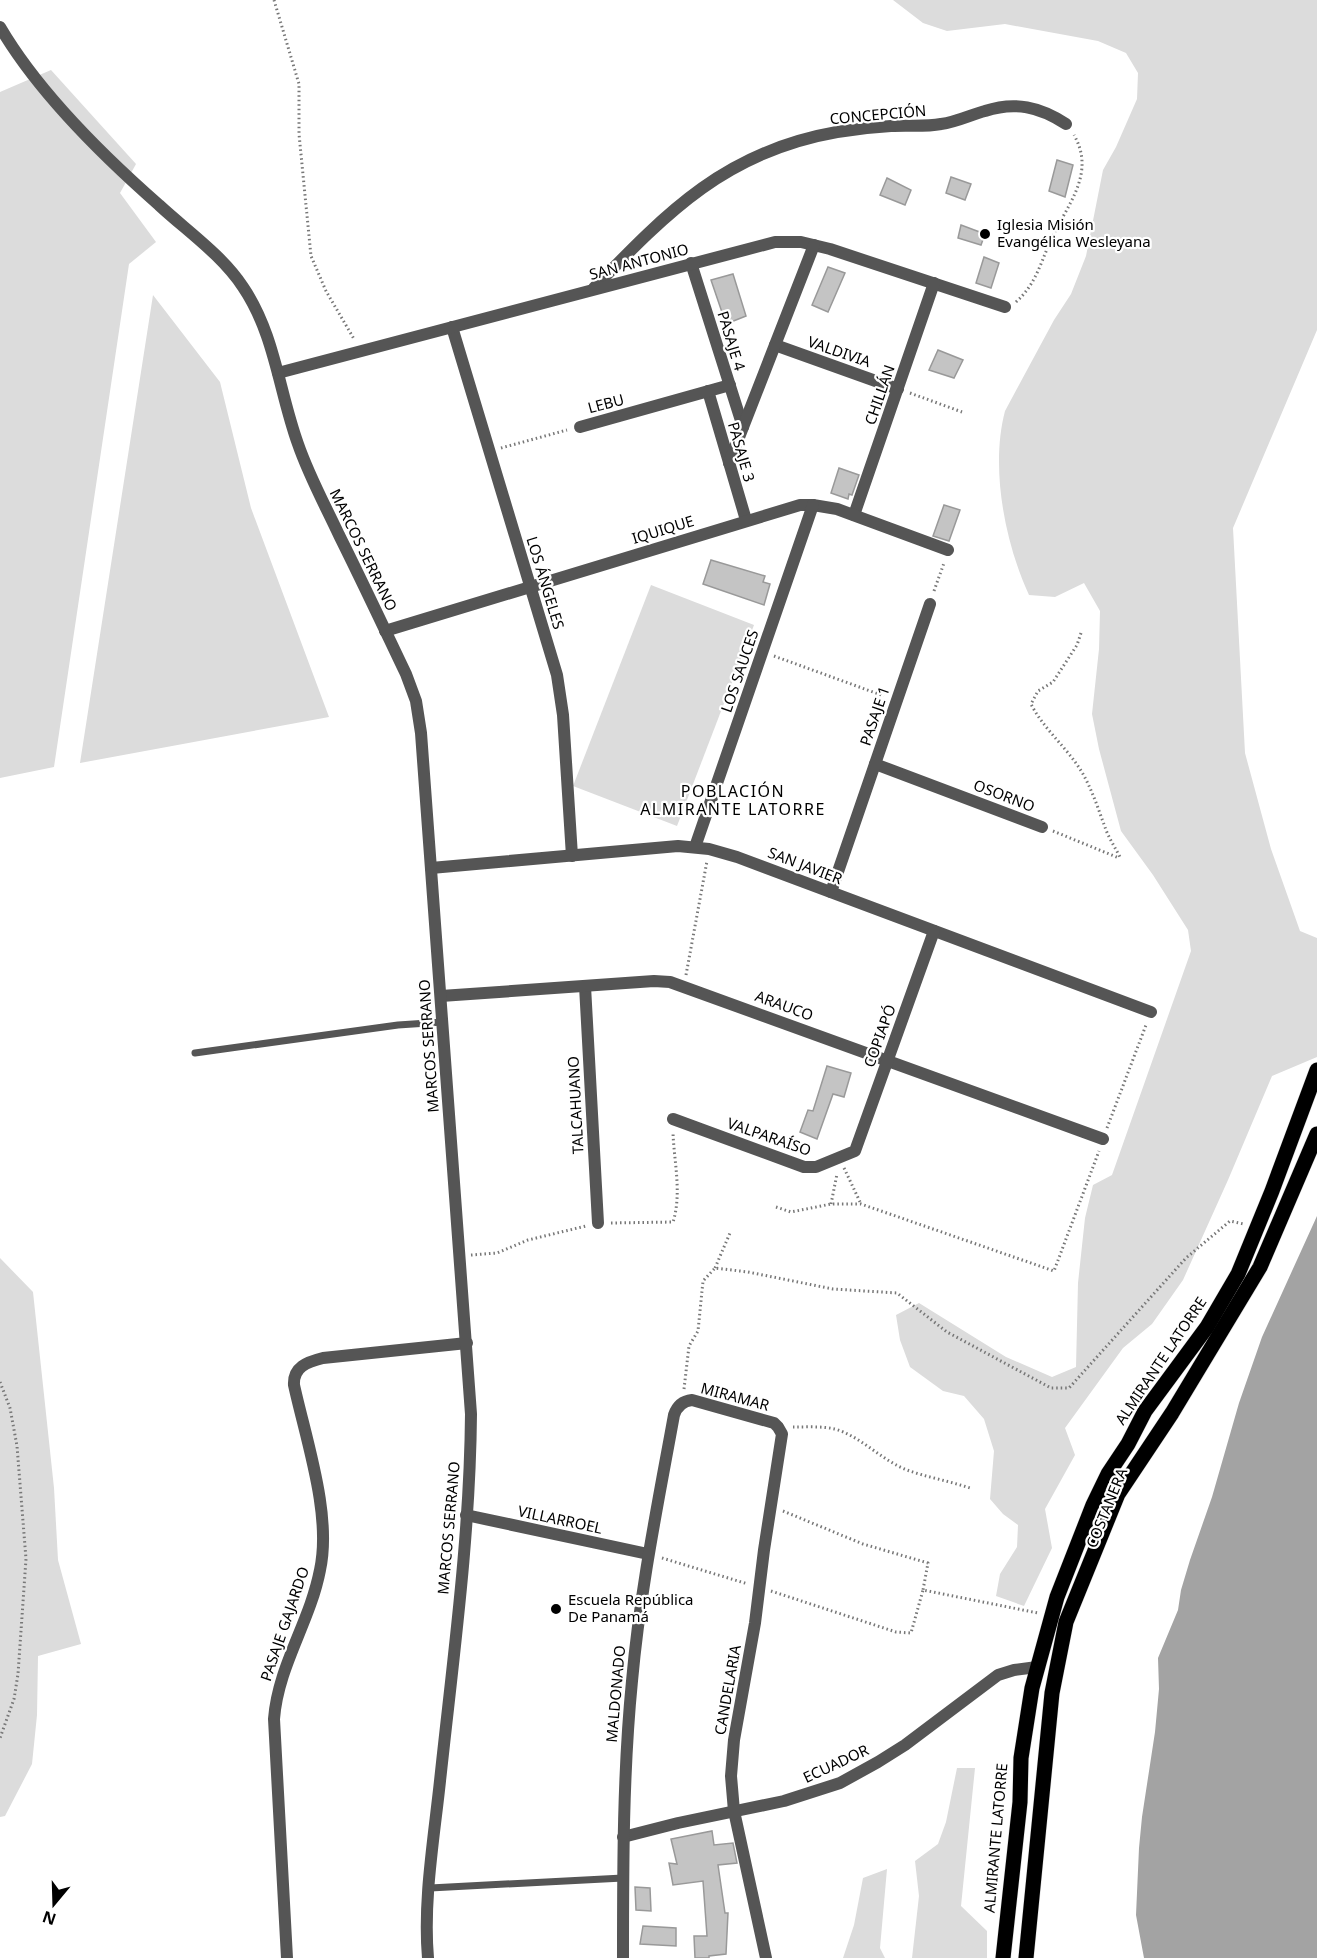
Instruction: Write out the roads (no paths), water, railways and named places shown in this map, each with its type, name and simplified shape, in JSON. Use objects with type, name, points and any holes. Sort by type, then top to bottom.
[{"type":"main road","name":"ALMIRANTE LATORRE","points":[[1003,1958],[1020,1802],[1021,1758],[1032,1688],[1052,1615],[1093,1505],[1108,1474],[1145,1412],[1207,1327],[1238,1275],[1317,1070]]},
{"type":"main road","points":[[1026,1958],[1052,1693],[1066,1622],[1118,1494],[1172,1413],[1260,1267],[1317,1134]]},
{"type":"street","name":"MARCOS SERRANO","points":[[0,27],[39,83],[106,155],[218,258],[242,286],[263,327],[292,428],[306,465],[411,687],[419,717],[471,1414],[466,1515],[430,1888],[428,1958]]},
{"type":"street","name":"CONCEPCIÓN","points":[[593,289],[646,235],[700,189],[734,166],[780,146],[808,138],[866,128],[948,123],[995,108],[1009,106],[1035,108],[1066,124]]},
{"type":"street","name":"SAN ANTONIO","points":[[278,373],[776,242],[814,244],[1005,307]]},
{"type":"street","points":[[729,462],[814,244]]},
{"type":"street","name":"PASAJE 4","points":[[692,263],[742,427]]},
{"type":"street","name":"CHILLÁN","points":[[854,516],[934,284]]},
{"type":"street","name":"LOS ÁNGELES","points":[[452,327],[560,688],[572,856]]},
{"type":"street","name":"VALDIVIA","points":[[775,345],[898,389]]},
{"type":"street","name":"LEBU","points":[[580,427],[730,385]]},
{"type":"street","name":"PASAJE 3","points":[[708,391],[746,520]]},
{"type":"street","name":"IQUIQUE","points":[[385,631],[787,508],[813,505],[837,509],[948,550]]},
{"type":"street","name":"LOS SAUCES","points":[[695,847],[813,505]]},
{"type":"street","name":"PASAJE 1","points":[[831,892],[930,604]]},
{"type":"street","name":"OSORNO","points":[[875,764],[1042,827]]},
{"type":"street","name":"SAN JAVIER","points":[[431,868],[678,846],[709,849],[737,857],[1151,1012]]},
{"type":"street","name":"COPIAPÓ","points":[[855,1151],[934,931]]},
{"type":"street","name":"ARAUCO","points":[[441,996],[654,981],[684,986],[1103,1139]]},
{"type":"street","name":"TALCAHUANO","points":[[585,986],[598,1223]]},
{"type":"street","name":"VALPARAÍSO","points":[[673,1119],[804,1167],[816,1167],[855,1151]]},
{"type":"street","name":"PASAJE GAJARDO","points":[[287,1958],[275,1704],[282,1674],[316,1586],[323,1555],[324,1536],[319,1497],[294,1385],[295,1374],[302,1365],[323,1358],[467,1343]]},
{"type":"street","name":"MIRAMAR","points":[[682,1403],[698,1401],[774,1423],[778,1427]]},
{"type":"street","name":"MALDONADO","points":[[622,1958],[625,1760],[631,1688],[648,1554],[674,1415],[682,1403]]},
{"type":"street","name":"CANDELARIA","points":[[766,1958],[734,1811],[732,1758],[782,1439],[778,1427]]},
{"type":"street","name":"VILLARROEL","points":[[466,1515],[648,1554]]},
{"type":"street","name":"ECUADOR","points":[[623,1837],[784,1801],[840,1783],[905,1745],[990,1680],[1007,1671],[1037,1667]]},
{"type":"lane","points":[[195,1053],[398,1025],[443,1022]]},
{"type":"lane","points":[[430,1888],[623,1878]]},
{"type":"place","name":"Iglesia Misión Evangélica Wesleyana","points":[[985,234]]},
{"type":"place","name":"Escuela República De Panamá","points":[[556,1609]]},
{"type":"district","name":"POBLACIÓN ALMIRANTE LATORRE","points":[[733,800]]}]
